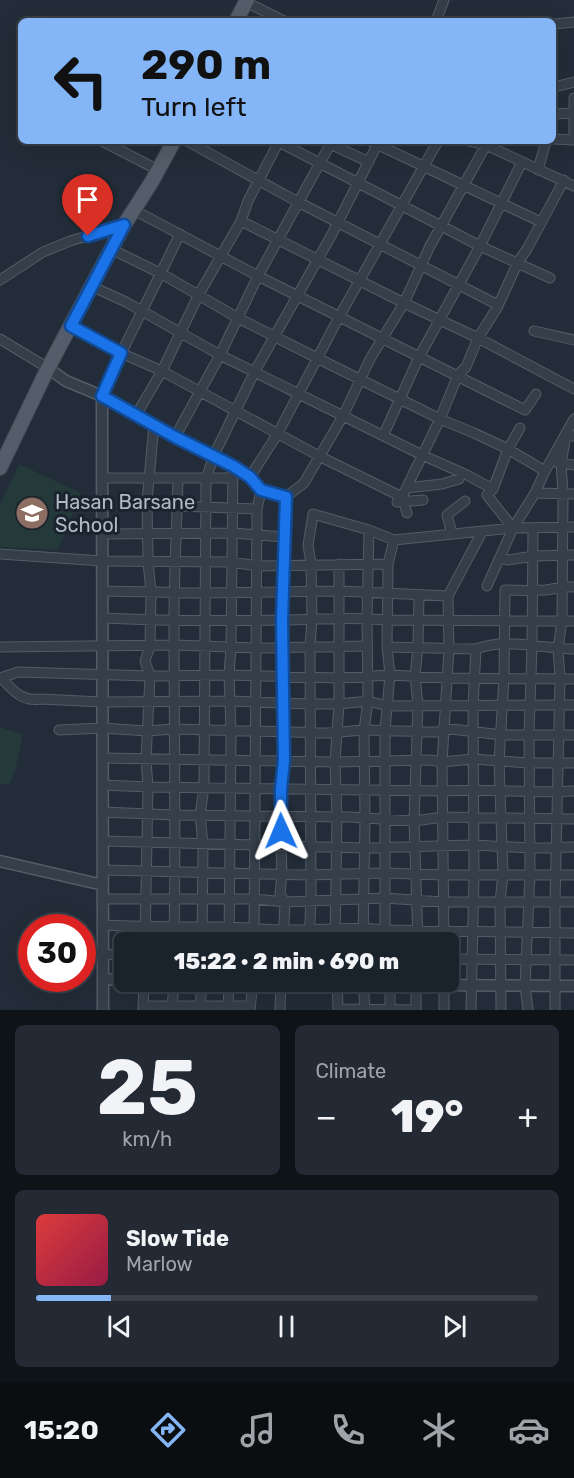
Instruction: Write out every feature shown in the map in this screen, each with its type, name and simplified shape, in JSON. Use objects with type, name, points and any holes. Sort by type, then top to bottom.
[{"type":"main road","points":[[238,18],[247,1]]},
{"type":"main road","points":[[0,468],[48,368],[111,249],[172,144]]},
{"type":"street","points":[[437,18],[444,0]]},
{"type":"street","points":[[247,1],[278,18]]},
{"type":"street","points":[[556,24],[574,22]]},
{"type":"street","points":[[556,86],[574,82]]},
{"type":"street","points":[[556,139],[574,140],[574,98]]},
{"type":"street","points":[[556,114],[574,113]]},
{"type":"street","points":[[108,144],[158,171]]},
{"type":"street","points":[[193,144],[298,202],[498,305]]},
{"type":"street","points":[[136,415],[162,371],[199,294],[241,221],[248,201],[277,144]]},
{"type":"street","points":[[283,144],[480,246],[550,278]]},
{"type":"street","points":[[175,437],[220,355],[258,276],[330,144]]},
{"type":"street","points":[[335,144],[369,162]]},
{"type":"street","points":[[202,932],[203,873],[200,815],[204,787],[206,479],[214,455],[255,371],[338,223],[369,162],[375,144]]},
{"type":"street","points":[[380,144],[541,222]]},
{"type":"street","points":[[250,477],[278,433],[339,317],[436,144]]},
{"type":"street","points":[[482,144],[574,186]]},
{"type":"street","points":[[538,170],[545,144]]},
{"type":"street","points":[[0,339],[66,381],[102,396],[175,437],[214,455],[250,477],[261,490],[286,497],[304,483],[343,416],[359,380],[404,303],[430,246],[486,145]]},
{"type":"street","points":[[383,436],[419,357],[480,246],[522,162]]},
{"type":"street","points":[[406,513],[401,500],[440,419],[458,375],[466,367],[478,338],[564,180]]},
{"type":"street","points":[[134,210],[258,276],[525,410],[536,394]]},
{"type":"street","points":[[241,221],[478,338],[574,389]]},
{"type":"street","points":[[0,280],[43,252],[70,241],[124,225]]},
{"type":"street","points":[[103,1010],[102,396],[180,234]]},
{"type":"street","points":[[111,249],[199,294],[238,318],[400,400],[508,449],[544,471]]},
{"type":"street","points":[[92,286],[220,355],[493,489]]},
{"type":"street","points":[[71,326],[121,353],[162,371],[401,500],[423,500]]},
{"type":"street","points":[[534,331],[574,340]]},
{"type":"street","points":[[555,1010],[560,679],[558,649],[562,620],[563,493],[561,464],[574,419]]},
{"type":"street","points":[[145,932],[146,760],[150,676],[145,661],[150,646],[151,620],[147,502],[154,424]]},
{"type":"street","points":[[513,528],[487,495],[493,489],[508,449],[520,428]]},
{"type":"street","points":[[487,586],[513,528],[535,494],[544,471],[570,436]]},
{"type":"street","points":[[551,461],[574,465]]},
{"type":"street","points":[[229,932],[228,844],[231,731],[229,675],[232,619],[233,466]]},
{"type":"street","points":[[103,478],[233,478]]},
{"type":"street","points":[[174,932],[173,843],[176,787],[174,618],[178,478]]},
{"type":"street","points":[[406,488],[442,484],[459,479]]},
{"type":"street","points":[[254,932],[257,509],[261,490]]},
{"type":"street","points":[[535,494],[574,494]]},
{"type":"street","points":[[283,930],[285,902],[280,894],[282,845],[280,817],[284,760],[282,564],[286,497]]},
{"type":"street","points":[[452,534],[447,515],[465,501]]},
{"type":"street","points":[[147,502],[178,506],[257,509]]},
{"type":"street","points":[[309,929],[312,618],[308,545],[313,514],[369,530],[394,540],[513,528],[574,526]]},
{"type":"street","points":[[528,1010],[525,986],[530,874],[529,733],[533,528]]},
{"type":"street","points":[[363,932],[364,730],[368,701],[369,530]]},
{"type":"street","points":[[444,931],[442,762],[449,648],[448,596],[482,532]]},
{"type":"street","points":[[102,534],[233,533],[284,537]]},
{"type":"street","points":[[384,930],[384,789],[390,675],[386,620],[388,564],[394,540]]},
{"type":"street","points":[[0,554],[102,561],[232,562],[257,566],[388,564]]},
{"type":"street","points":[[500,557],[508,560],[533,556],[574,555]]},
{"type":"street","points":[[335,929],[337,817],[335,762],[339,704],[339,564]]},
{"type":"street","points":[[501,1010],[500,902],[503,874],[499,761],[506,645],[505,590],[532,591],[562,586],[574,587]]},
{"type":"street","points":[[102,591],[204,593],[340,591],[448,596]]},
{"type":"street","points":[[418,930],[414,821],[418,705],[415,676],[419,595]]},
{"type":"street","points":[[102,618],[574,621]]},
{"type":"street","points":[[387,647],[476,649],[487,645],[506,645],[574,649]]},
{"type":"street","points":[[0,647],[367,646]]},
{"type":"street","points":[[471,1010],[474,875],[472,733],[476,649]]},
{"type":"street","points":[[574,679],[390,675],[338,678],[229,675],[150,676],[18,672],[1,678],[21,697],[30,701],[40,699],[149,703],[256,701],[310,704],[368,701],[387,706],[574,705]]},
{"type":"street","points":[[59,730],[102,728],[147,731],[174,729],[338,733],[364,730],[440,732],[443,728]]},
{"type":"street","points":[[443,728],[502,735],[529,733],[574,735]]},
{"type":"street","points":[[102,758],[335,762],[416,760],[442,762],[473,759],[574,763]]},
{"type":"street","points":[[102,785],[281,789],[530,790],[557,793],[574,791]]},
{"type":"street","points":[[102,812],[414,821],[443,817],[574,819]]},
{"type":"street","points":[[102,842],[364,848],[473,845],[574,848]]},
{"type":"street","points":[[0,861],[103,885]]},
{"type":"street","points":[[103,870],[309,875],[364,873],[574,875]]},
{"type":"street","points":[[102,899],[254,899],[285,902],[385,898],[417,902],[574,903]]},
{"type":"street","points":[[102,925],[283,930],[363,927],[384,930],[574,933]]},
{"type":"street","points":[[102,954],[114,955]]},
{"type":"street","points":[[459,958],[574,960]]},
{"type":"street","points":[[103,979],[114,980]]},
{"type":"street","points":[[459,984],[574,986]]},
{"type":"street","points":[[144,992],[143,1008],[250,1008],[252,992]]},
{"type":"street","points":[[172,1008],[173,992]]},
{"type":"street","points":[[200,1008],[201,992]]},
{"type":"street","points":[[228,1008],[229,992]]},
{"type":"street","points":[[280,992],[280,1010]]},
{"type":"street","points":[[337,992],[338,1009],[415,1010],[416,992]]},
{"type":"street","points":[[364,992],[365,1009]]},
{"type":"street","points":[[390,992],[390,1009]]},
{"type":"street","points":[[444,992],[444,1010]]},
{"type":"green space","points":[[19,464],[81,493],[58,550],[0,547],[0,504]]},
{"type":"green space","points":[[0,727],[23,735],[9,784],[0,784]]},
{"type":"place","name":"Hasan Barsane School","points":[[32,513]]},
{"type":"route","points":[[88,236],[124,225],[71,326],[121,353],[102,396],[233,466],[250,477],[261,490],[286,497],[282,564],[284,760],[281,831]]}]
